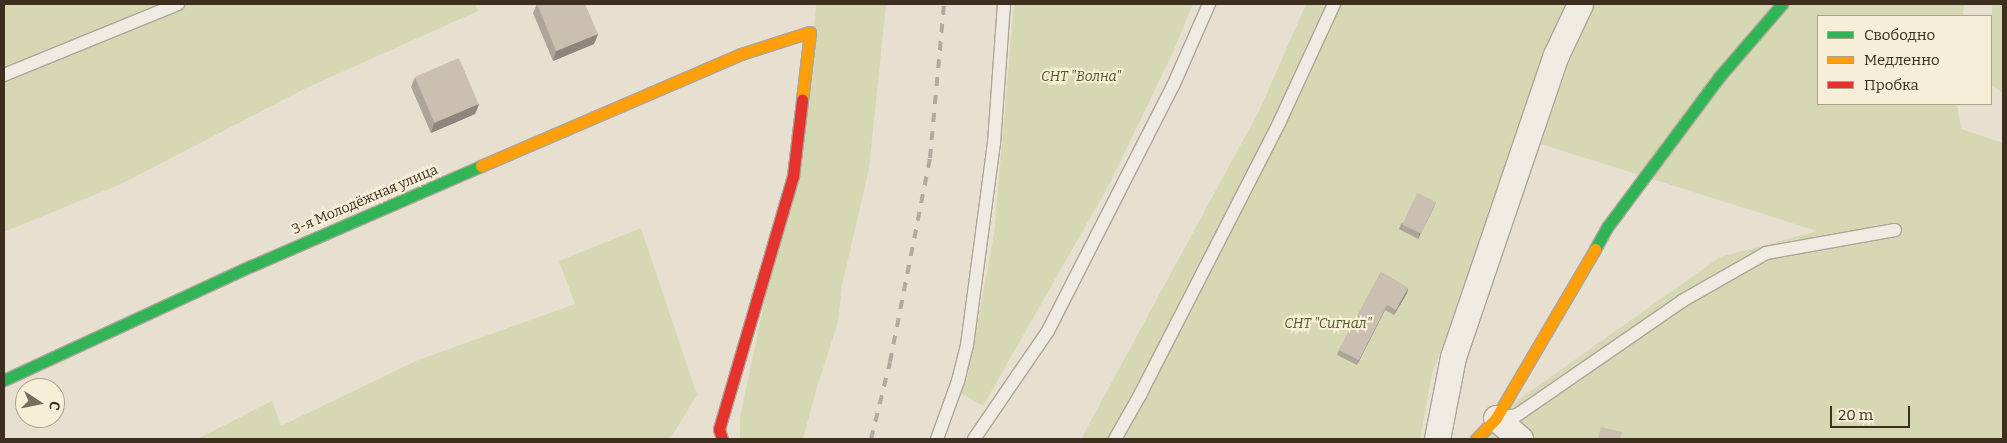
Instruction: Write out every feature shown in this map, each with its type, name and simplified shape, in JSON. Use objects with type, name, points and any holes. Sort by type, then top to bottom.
[{"type":"street","points":[[1437,439],[1453,357],[1556,55],[1580,4]]},
{"type":"street","points":[[1476,439],[1496,418],[1608,226],[1719,77],[1782,4]]},
{"type":"street","name":"3-я Молодёжная улица","points":[[4,380],[260,262],[741,54],[810,32],[793,176],[719,429],[722,439]]},
{"type":"street","points":[[1496,418],[1520,439]]},
{"type":"lane","points":[[4,75],[178,4]]},
{"type":"lane","points":[[937,439],[958,381],[967,345],[994,143],[1004,4]]},
{"type":"lane","points":[[974,439],[1048,331],[1173,86],[1209,4]]},
{"type":"lane","points":[[1115,439],[1140,396],[1280,121],[1334,4]]},
{"type":"lane","points":[[1496,418],[1518,416],[1682,301],[1766,253],[1895,230]]},
{"type":"green space","points":[[4,4],[475,4],[478,11],[304,89],[121,184],[4,232]]},
{"type":"green space","points":[[816,4],[886,4],[869,169],[842,285],[838,322],[803,439],[740,439],[740,418],[809,89]]},
{"type":"green space","name":"СНТ \"Волна\"","points":[[1014,4],[1193,4],[1173,52],[1110,183],[983,406],[961,393],[968,374],[994,234]]},
{"type":"green space","name":"СНТ \"Сигнал\"","points":[[1306,4],[1569,4],[1499,198],[1432,374],[1420,439],[1081,439],[1260,109]]},
{"type":"green space","points":[[1594,4],[1964,4],[1963,15],[1817,15],[1817,105],[1957,105],[1961,129],[2003,143],[2003,439],[1482,439],[1511,405],[1720,257],[1817,231],[1541,144],[1568,65]]},
{"type":"green space","points":[[1992,4],[2003,4],[2003,93],[1992,86]]},
{"type":"green space","points":[[641,228],[697,395],[670,439],[197,439],[272,401],[281,426],[418,360],[575,304],[559,261]]},
{"type":"building","points":[[537,4],[585,4],[598,34],[556,51]]},
{"type":"building","points":[[459,58],[479,104],[434,123],[415,77]]},
{"type":"building","points":[[1417,193],[1436,202],[1421,234],[1402,225]]},
{"type":"building","points":[[1381,272],[1408,288],[1396,310],[1387,305],[1359,360],[1339,350]]},
{"type":"building","points":[[1601,427],[1622,432],[1620,439],[1598,439]]},
{"type":"railway","points":[[871,439],[890,362],[930,158],[944,4]]},
{"type":"traffic: fast","points":[[1595,249],[1608,226],[1719,77],[1782,4]]},
{"type":"traffic: fast","points":[[4,380],[251,266],[481,166]]},
{"type":"traffic: slow","points":[[481,166],[741,54],[810,32],[802,100]]},
{"type":"traffic: slow","points":[[1476,439],[1496,418],[1595,249]]},
{"type":"traffic: jam","points":[[722,439],[719,429],[793,176],[802,100]]}]
